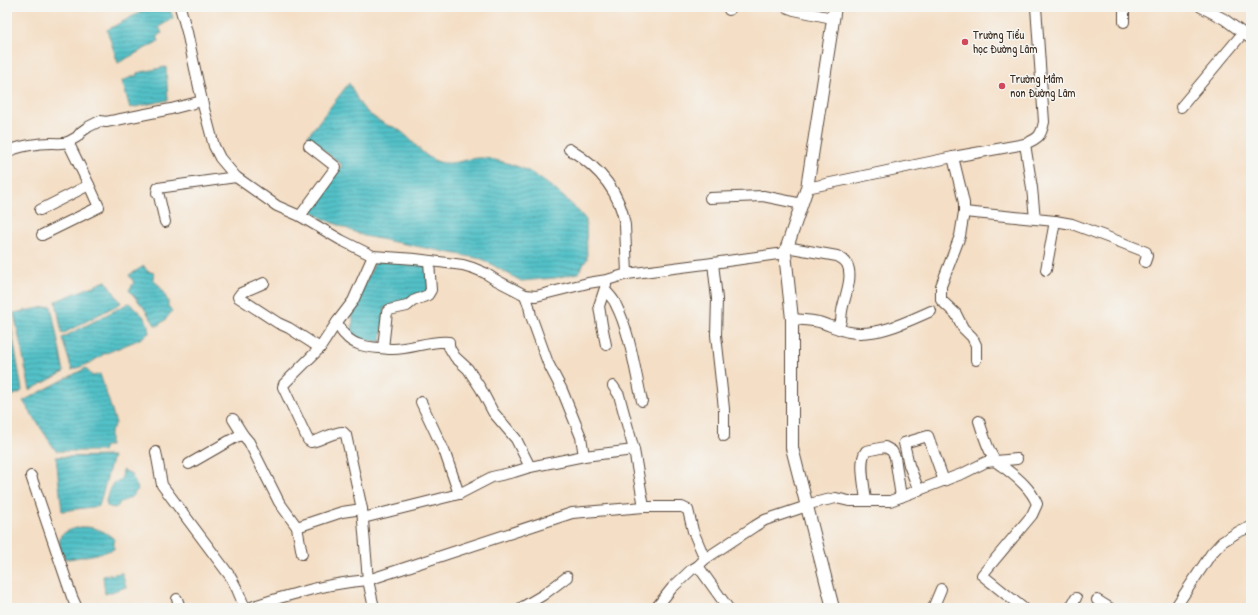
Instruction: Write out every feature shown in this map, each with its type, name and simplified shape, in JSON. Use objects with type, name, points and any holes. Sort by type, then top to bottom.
[{"type":"street","points":[[180,7],[202,101],[214,146],[220,158],[236,177],[277,206],[300,216],[341,240],[373,256],[463,265],[486,273],[525,295],[536,296],[588,283],[606,285],[627,274],[713,263],[786,250],[837,256],[848,264],[849,276],[847,296],[842,311],[842,319],[839,325],[834,327]]},
{"type":"street","points":[[786,7],[794,10],[833,12],[807,188],[786,250],[792,319],[792,448],[832,608]]},
{"type":"street","points":[[807,188],[953,157],[1025,144],[1039,137],[1044,122],[1036,7]]},
{"type":"street","points":[[1124,7],[1124,22]]},
{"type":"street","points":[[1181,107],[1247,36],[1224,19],[1201,7]]},
{"type":"street","points":[[7,152],[29,145],[52,143],[58,144],[68,142],[100,121],[106,122],[164,111],[202,101]]},
{"type":"street","points":[[42,235],[99,207],[68,142]]},
{"type":"street","points":[[1025,144],[1032,188],[1035,220]]},
{"type":"street","points":[[300,216],[336,167],[309,146]]},
{"type":"street","points":[[569,149],[584,158],[599,173],[612,188],[618,199],[625,225],[627,274]]},
{"type":"street","points":[[953,157],[962,190],[964,212],[960,236],[941,286],[941,300],[956,314],[963,328],[972,337],[976,345],[976,360]]},
{"type":"street","points":[[165,222],[158,188],[236,177]]},
{"type":"street","points":[[40,210],[89,185]]},
{"type":"street","points":[[710,198],[763,196],[802,204]]},
{"type":"street","points":[[964,212],[1035,220],[1055,220],[1072,224],[1146,252],[1147,256],[1145,262]]},
{"type":"street","points":[[1046,270],[1055,220]]},
{"type":"street","points":[[373,256],[353,301],[320,348],[284,384],[283,387],[308,440],[311,442],[316,441],[337,432],[343,432],[346,435],[363,513],[368,580],[374,608]]},
{"type":"street","points":[[382,348],[387,312],[392,308],[407,306],[413,301],[428,295],[431,290],[430,261]]},
{"type":"street","points":[[713,263],[717,299],[716,335],[724,409],[724,436]]},
{"type":"street","points":[[264,283],[241,293],[238,297],[320,348]]},
{"type":"street","points":[[606,285],[599,306],[606,345]]},
{"type":"street","points":[[606,285],[623,319],[642,401]]},
{"type":"street","points":[[525,295],[548,363],[562,390],[579,431],[584,456]]},
{"type":"street","points":[[792,319],[819,322],[854,332],[871,332],[886,329],[931,311]]},
{"type":"street","points":[[337,322],[344,335],[353,342],[365,347],[391,349],[423,345],[438,341],[449,342],[455,358],[468,369],[493,412],[516,439],[530,466]]},
{"type":"street","points":[[613,386],[619,394],[634,450],[644,507]]},
{"type":"street","points":[[421,402],[445,453],[459,494]]},
{"type":"street","points":[[233,419],[249,442],[279,502],[297,527],[302,554]]},
{"type":"street","points":[[979,421],[994,461],[1027,487],[1037,504],[1032,515],[982,575],[1023,608]]},
{"type":"street","points":[[189,464],[236,437],[243,435]]},
{"type":"street","points":[[919,491],[909,464],[904,443],[928,436],[944,481]]},
{"type":"street","points":[[866,501],[863,476],[863,455],[866,451],[885,447],[892,451],[895,457],[901,497]]},
{"type":"street","points":[[297,527],[342,512],[363,513],[459,494],[492,477],[514,472],[530,466],[584,456],[634,450]]},
{"type":"street","points":[[156,452],[162,485],[230,576],[245,608]]},
{"type":"street","points":[[656,608],[672,588],[690,570],[765,520],[813,503],[836,498],[849,501],[890,501],[964,473],[986,462],[1017,459]]},
{"type":"street","points":[[32,476],[69,590],[77,608]]},
{"type":"street","points":[[249,608],[261,603],[310,590],[351,581],[368,580],[572,512],[644,507],[682,507],[688,510],[692,531],[701,562],[728,608]]},
{"type":"street","points":[[1175,608],[1211,554],[1222,542],[1238,532],[1251,527]]},
{"type":"street","points":[[521,608],[543,595],[567,577]]},
{"type":"street","points":[[934,608],[941,589]]},
{"type":"street","points":[[1070,608],[1076,598]]},
{"type":"street","points":[[1097,600],[1110,608]]},
{"type":"water","points":[[150,7],[169,7],[173,18],[159,27],[162,33],[157,36],[159,41],[118,63],[107,30]]},
{"type":"water","points":[[166,67],[168,100],[130,108],[122,81],[137,75],[137,73]]},
{"type":"water","points":[[349,83],[360,104],[367,112],[385,124],[402,132],[427,156],[444,163],[481,158],[499,161],[530,172],[560,194],[575,207],[586,220],[587,259],[578,273],[555,278],[521,281],[482,259],[364,236],[322,218],[312,211],[342,165],[307,137]]},
{"type":"water","points":[[377,258],[426,264],[429,291],[407,304],[385,307],[381,342],[358,339],[352,333],[353,317],[350,315]]},
{"type":"water","points":[[144,266],[147,271],[154,273],[153,279],[159,285],[168,301],[168,306],[172,311],[165,320],[157,326],[129,290],[134,282],[129,275]]},
{"type":"water","points":[[106,281],[121,303],[62,334],[56,301]]},
{"type":"water","points":[[129,303],[140,312],[145,319],[148,324],[149,333],[138,340],[104,354],[90,363],[72,370],[62,338]]},
{"type":"water","points":[[51,306],[64,372],[30,390],[14,313]]},
{"type":"water","points":[[7,315],[9,315],[22,390],[21,392],[7,398]]},
{"type":"water","points":[[86,368],[92,376],[100,374],[116,423],[110,432],[110,446],[105,446],[103,451],[56,451],[23,401]]},
{"type":"water","points":[[113,456],[99,506],[62,511],[56,457]]},
{"type":"water","points":[[123,470],[131,474],[138,489],[131,497],[121,502],[118,506],[114,508],[107,506],[106,500],[113,483],[119,481],[122,477]]},
{"type":"water","points":[[81,527],[95,528],[106,533],[114,539],[114,549],[102,553],[69,559],[64,558],[60,547],[61,535],[69,530]]},
{"type":"water","points":[[122,573],[126,587],[105,594],[103,576]]},
{"type":"place","name":"Trường Tiểu học Đường Lâm","points":[[965,42]]},
{"type":"place","name":"Trường Mầm non Đường Lâm","points":[[1002,86]]}]
